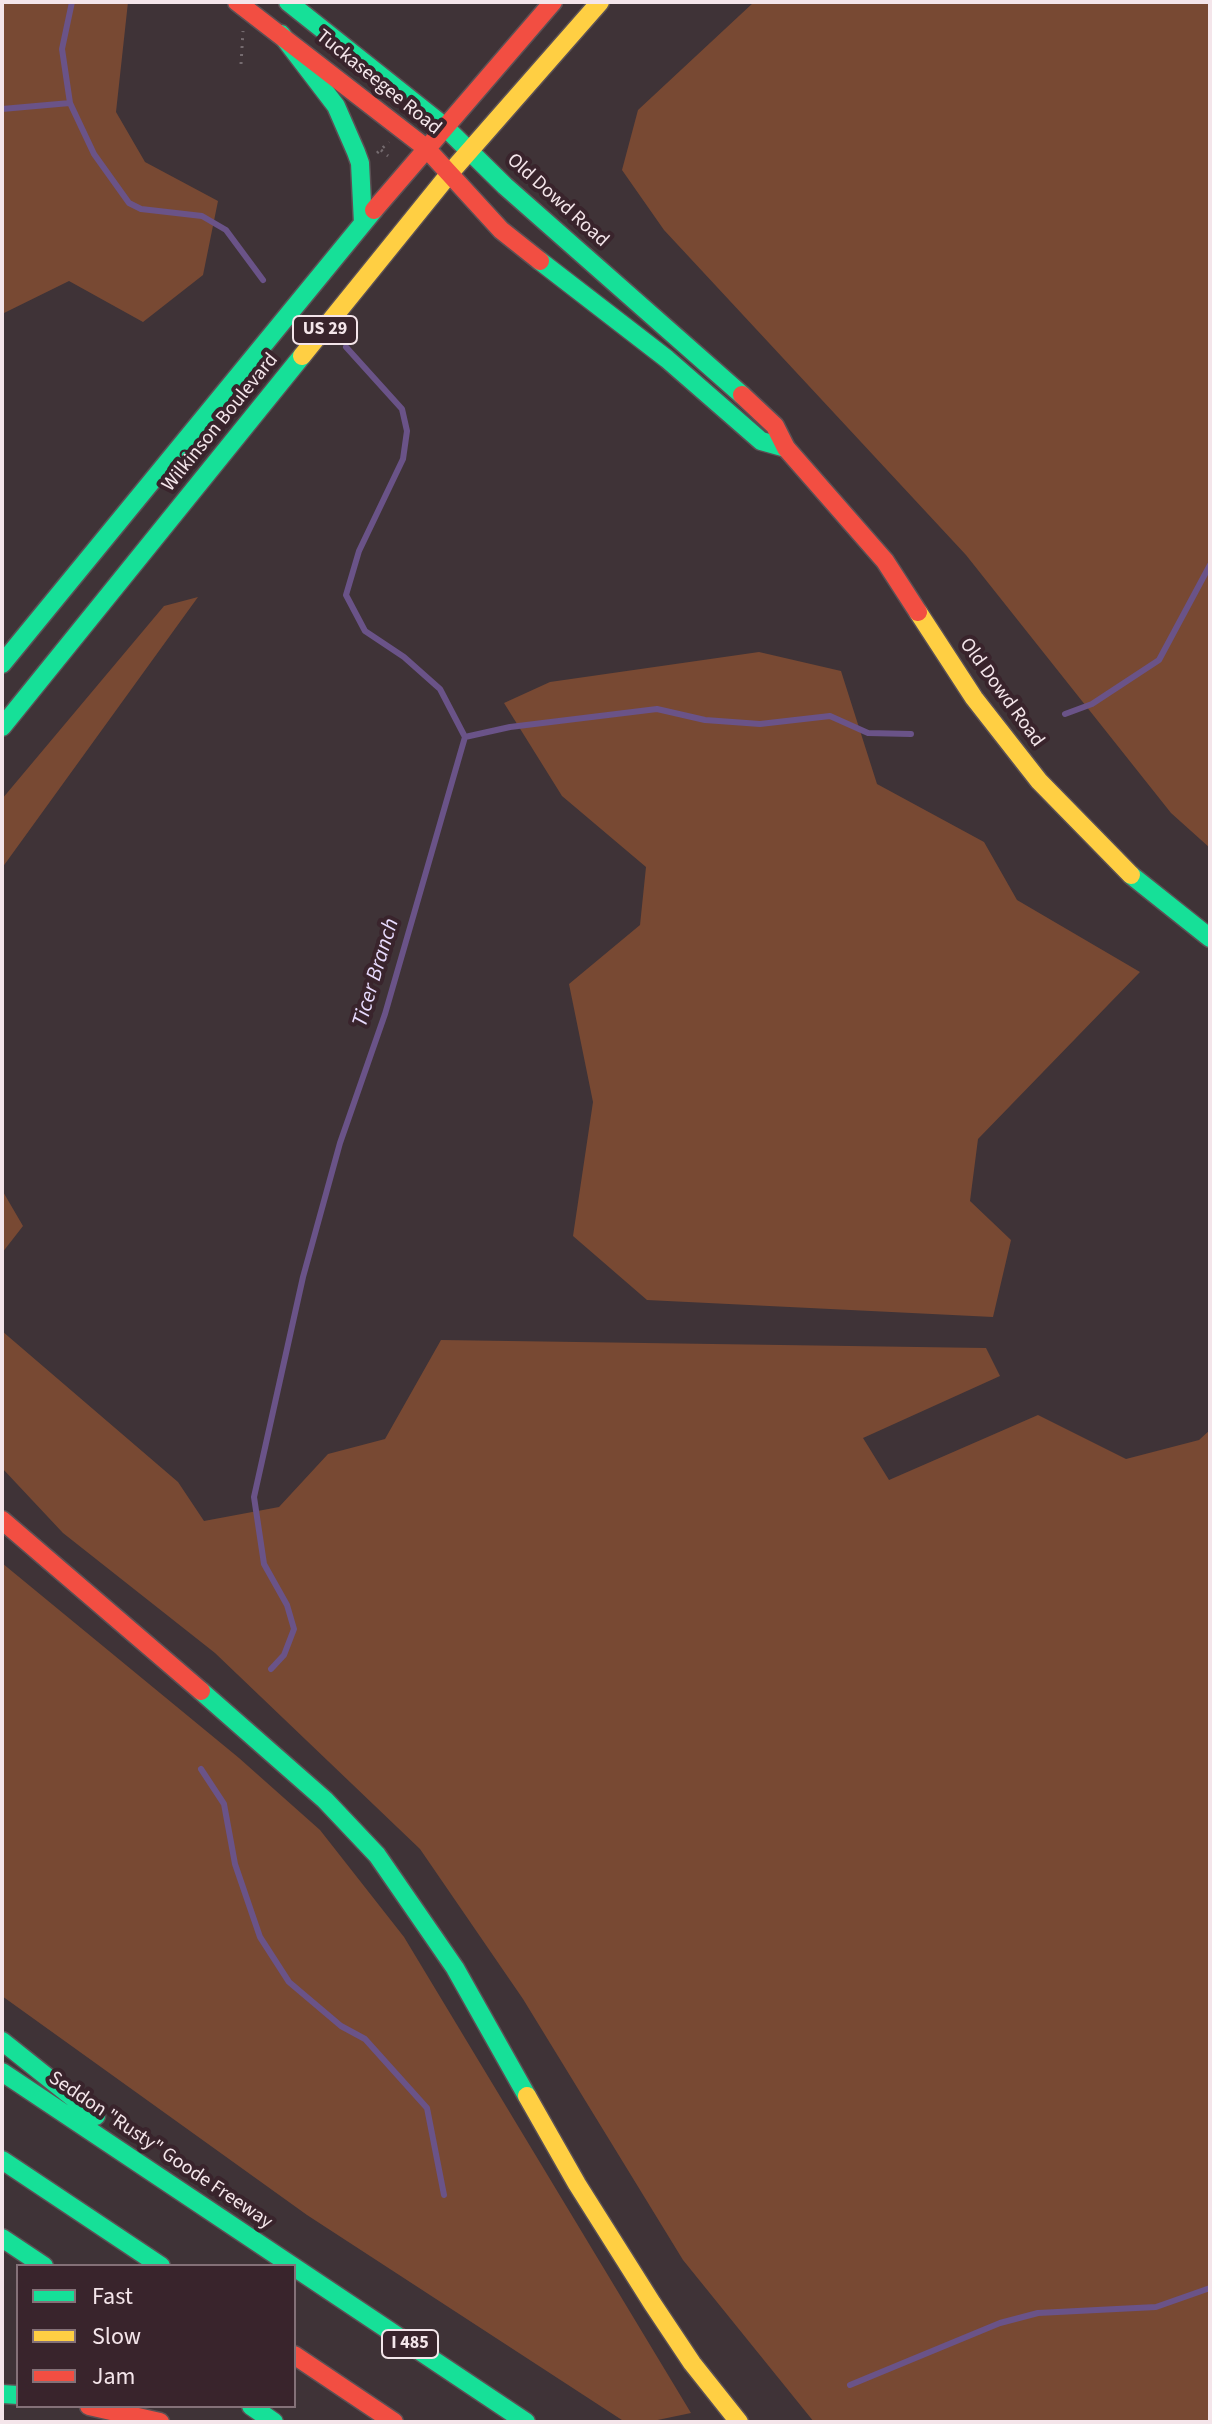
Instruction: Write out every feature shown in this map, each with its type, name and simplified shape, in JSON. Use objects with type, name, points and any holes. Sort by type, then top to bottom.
[{"type":"main road","name":"Tuckaseegee Road","points":[[288,2],[444,126],[470,152]]},
{"type":"main road","name":"Wilkinson Boulevard","points":[[2,664],[363,223],[553,2]]},
{"type":"main road","name":"Wilkinson Boulevard","points":[[2,727],[450,173],[600,2]]},
{"type":"main road","name":"Tuckaseegee Road","points":[[241,5],[426,148],[450,173]]},
{"type":"main road","points":[[281,34],[336,106],[356,152],[360,163],[363,223]]},
{"type":"main road","name":"Old Dowd Road","points":[[470,152],[775,426],[786,448],[885,561],[974,698],[1039,781],[1124,870],[1210,938]]},
{"type":"main road","name":"Old Dowd Road","points":[[450,173],[501,230],[667,359],[761,441],[786,448]]},
{"type":"main road","points":[[2,1520],[292,1770],[377,1855],[455,1968],[577,2184],[652,2303],[692,2363],[739,2422]]},
{"type":"main road","points":[[2,2041],[227,2221]]},
{"type":"main road","name":"Seddon \"Rusty\" Goode Freeway","points":[[2,2072],[291,2264]]},
{"type":"main road","points":[[2,2160],[158,2264]]},
{"type":"main road","points":[[2,2238],[41,2264]]},
{"type":"main road","name":"Seddon \"Rusty\" Goode Freeway","points":[[296,2267],[526,2422]]},
{"type":"main road","points":[[296,2356],[394,2422]]},
{"type":"main road","points":[[98,2408],[160,2422]]},
{"type":"main road","points":[[254,2408],[274,2422]]},
{"type":"path","points":[[241,5],[241,64]]},
{"type":"path","points":[[373,154],[390,142]]},
{"type":"path","points":[[381,150],[388,156]]},
{"type":"shaded area","points":[[2,2],[128,2],[116,112],[145,162],[218,201],[203,275],[143,322],[69,281],[2,314]]},
{"type":"shaded area","points":[[754,2],[1210,2],[1210,848],[1171,813],[966,555],[664,230],[622,170],[638,110]]},
{"type":"shaded area","points":[[198,597],[2,868],[2,799],[164,606]]},
{"type":"shaded area","points":[[759,652],[841,671],[877,784],[984,842],[1017,900],[1140,972],[978,1139],[970,1201],[1011,1240],[993,1317],[647,1300],[573,1236],[593,1102],[569,984],[640,925],[646,867],[562,796],[504,703],[550,682]]},
{"type":"shaded area","points":[[2,1190],[23,1226],[2,1253]]},
{"type":"shaded area","points":[[2,1331],[178,1482],[204,1521],[279,1507],[328,1454],[385,1439],[441,1340],[986,1348],[1000,1376],[863,1438],[889,1480],[1038,1415],[1126,1459],[1199,1440],[1210,1430],[1210,2422],[814,2422],[683,2260],[523,1999],[420,1849],[215,1653],[63,1533],[2,1468]]},
{"type":"shaded area","points":[[2,1563],[239,1758],[320,1830],[404,1937],[691,2413],[648,2422],[625,2422],[307,2215],[2,1996]]},
{"type":"waterway","name":"Ticer Branch","points":[[72,2],[62,49],[70,103],[94,154],[129,203],[141,209],[202,216],[226,230],[263,280]]},
{"type":"waterway","points":[[2,109],[70,103]]},
{"type":"waterway","name":"Ticer Branch","points":[[271,1669],[284,1655],[294,1629],[287,1605],[264,1564],[254,1497],[303,1277],[340,1143],[385,1014],[465,737],[440,689],[404,657],[365,631],[346,595],[359,551],[403,459],[407,431],[402,409],[346,347]]},
{"type":"waterway","points":[[1065,714],[1092,704],[1159,660],[1210,565]]},
{"type":"waterway","points":[[465,737],[510,727],[657,709],[705,720],[760,724],[830,716],[868,733],[911,734]]},
{"type":"waterway","name":"Ticer Branch","points":[[201,1769],[224,1804],[235,1864],[260,1937],[289,1982],[341,2026],[365,2039],[427,2108],[444,2195]]},
{"type":"waterway","points":[[850,2385],[1000,2323],[1038,2313],[1156,2307],[1210,2288]]},
{"type":"traffic: fast","points":[[288,2],[444,126],[505,186],[742,395]]},
{"type":"traffic: fast","points":[[281,34],[336,106],[356,152],[360,163],[363,223]]},
{"type":"traffic: fast","points":[[2,664],[374,210]]},
{"type":"traffic: fast","points":[[540,261],[667,359],[761,441],[786,448]]},
{"type":"traffic: fast","points":[[2,727],[302,356]]},
{"type":"traffic: fast","points":[[1131,875],[1210,938]]},
{"type":"traffic: fast","points":[[201,1691],[325,1800],[377,1855],[455,1968],[527,2096]]},
{"type":"traffic: fast","points":[[2,2041],[96,2116]]},
{"type":"traffic: fast","points":[[2,2072],[289,2264]]},
{"type":"traffic: fast","points":[[2,2160],[158,2264]]},
{"type":"traffic: fast","points":[[2,2238],[41,2264]]},
{"type":"traffic: fast","points":[[296,2268],[526,2422]]},
{"type":"traffic: fast","points":[[2,2394],[16,2395]]},
{"type":"traffic: fast","points":[[254,2408],[274,2422]]},
{"type":"traffic: slow","points":[[302,356],[450,173],[600,2]]},
{"type":"traffic: slow","points":[[918,612],[974,698],[1039,781],[1131,875]]},
{"type":"traffic: slow","points":[[527,2096],[577,2184],[652,2303],[692,2363],[739,2422]]},
{"type":"traffic: jam","points":[[237,2],[426,148],[501,230],[540,261]]},
{"type":"traffic: jam","points":[[374,210],[553,2]]},
{"type":"traffic: jam","points":[[742,395],[775,426],[786,448],[885,561],[918,612]]},
{"type":"traffic: jam","points":[[2,1520],[201,1691]]},
{"type":"traffic: jam","points":[[296,2356],[394,2422]]},
{"type":"traffic: jam","points":[[98,2408],[160,2422]]}]
